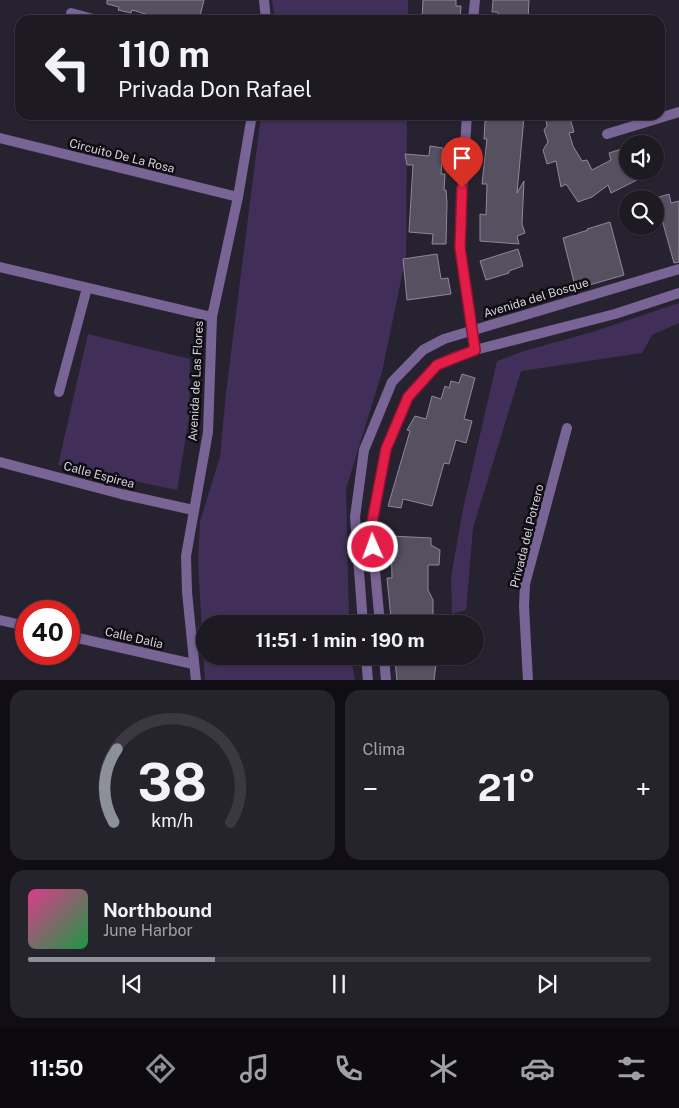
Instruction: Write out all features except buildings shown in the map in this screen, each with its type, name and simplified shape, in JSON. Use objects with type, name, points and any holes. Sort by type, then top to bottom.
[{"type":"street","points":[[264,0],[266,15]]},
{"type":"street","points":[[474,15],[475,0]]},
{"type":"street","points":[[71,13],[78,15]]},
{"type":"street","points":[[665,116],[679,112]]},
{"type":"street","name":"Avenida de Las Flores","points":[[196,680],[187,592],[186,556],[208,432],[212,317],[238,197],[251,120]]},
{"type":"street","points":[[467,120],[460,206],[460,248],[475,350]]},
{"type":"street","points":[[608,134],[653,120]]},
{"type":"street","name":"Circuito De La Rosa","points":[[0,138],[238,197]]},
{"type":"street","points":[[0,268],[212,317]]},
{"type":"street","name":"Avenida del Bosque","points":[[362,615],[355,517],[364,450],[392,382],[423,350],[444,339],[679,269]]},
{"type":"street","points":[[59,392],[86,288]]},
{"type":"street","points":[[379,615],[371,528],[386,449],[408,397],[437,365],[475,350],[615,314],[679,294]]},
{"type":"street","name":"Privada del Potrero","points":[[528,680],[524,606],[525,584],[567,428]]},
{"type":"street","name":"Calle Espirea","points":[[0,462],[121,494],[193,510]]},
{"type":"street","points":[[0,620],[15,623]]},
{"type":"street","name":"Calle Dalia","points":[[80,638],[194,664]]},
{"type":"street","points":[[367,665],[368,680]]},
{"type":"street","points":[[385,665],[386,680]]},
{"type":"shaded area","points":[[272,0],[408,0],[408,15],[274,15]]},
{"type":"shaded area","points":[[260,120],[407,120],[406,256],[382,372],[346,489],[349,615],[201,615],[198,563],[200,521],[220,457],[226,393]]},
{"type":"shaded area","points":[[679,303],[679,323],[652,335],[642,353],[521,371],[473,528],[466,610],[452,614],[451,577],[463,509],[497,361]]},
{"type":"shaded area","points":[[88,334],[190,359],[189,418],[177,490],[58,465]]},
{"type":"shaded area","points":[[204,665],[352,665],[355,680],[205,680]]},
{"type":"route","points":[[373,547],[371,528],[386,449],[408,397],[437,365],[475,350],[460,248],[462,188]]}]
